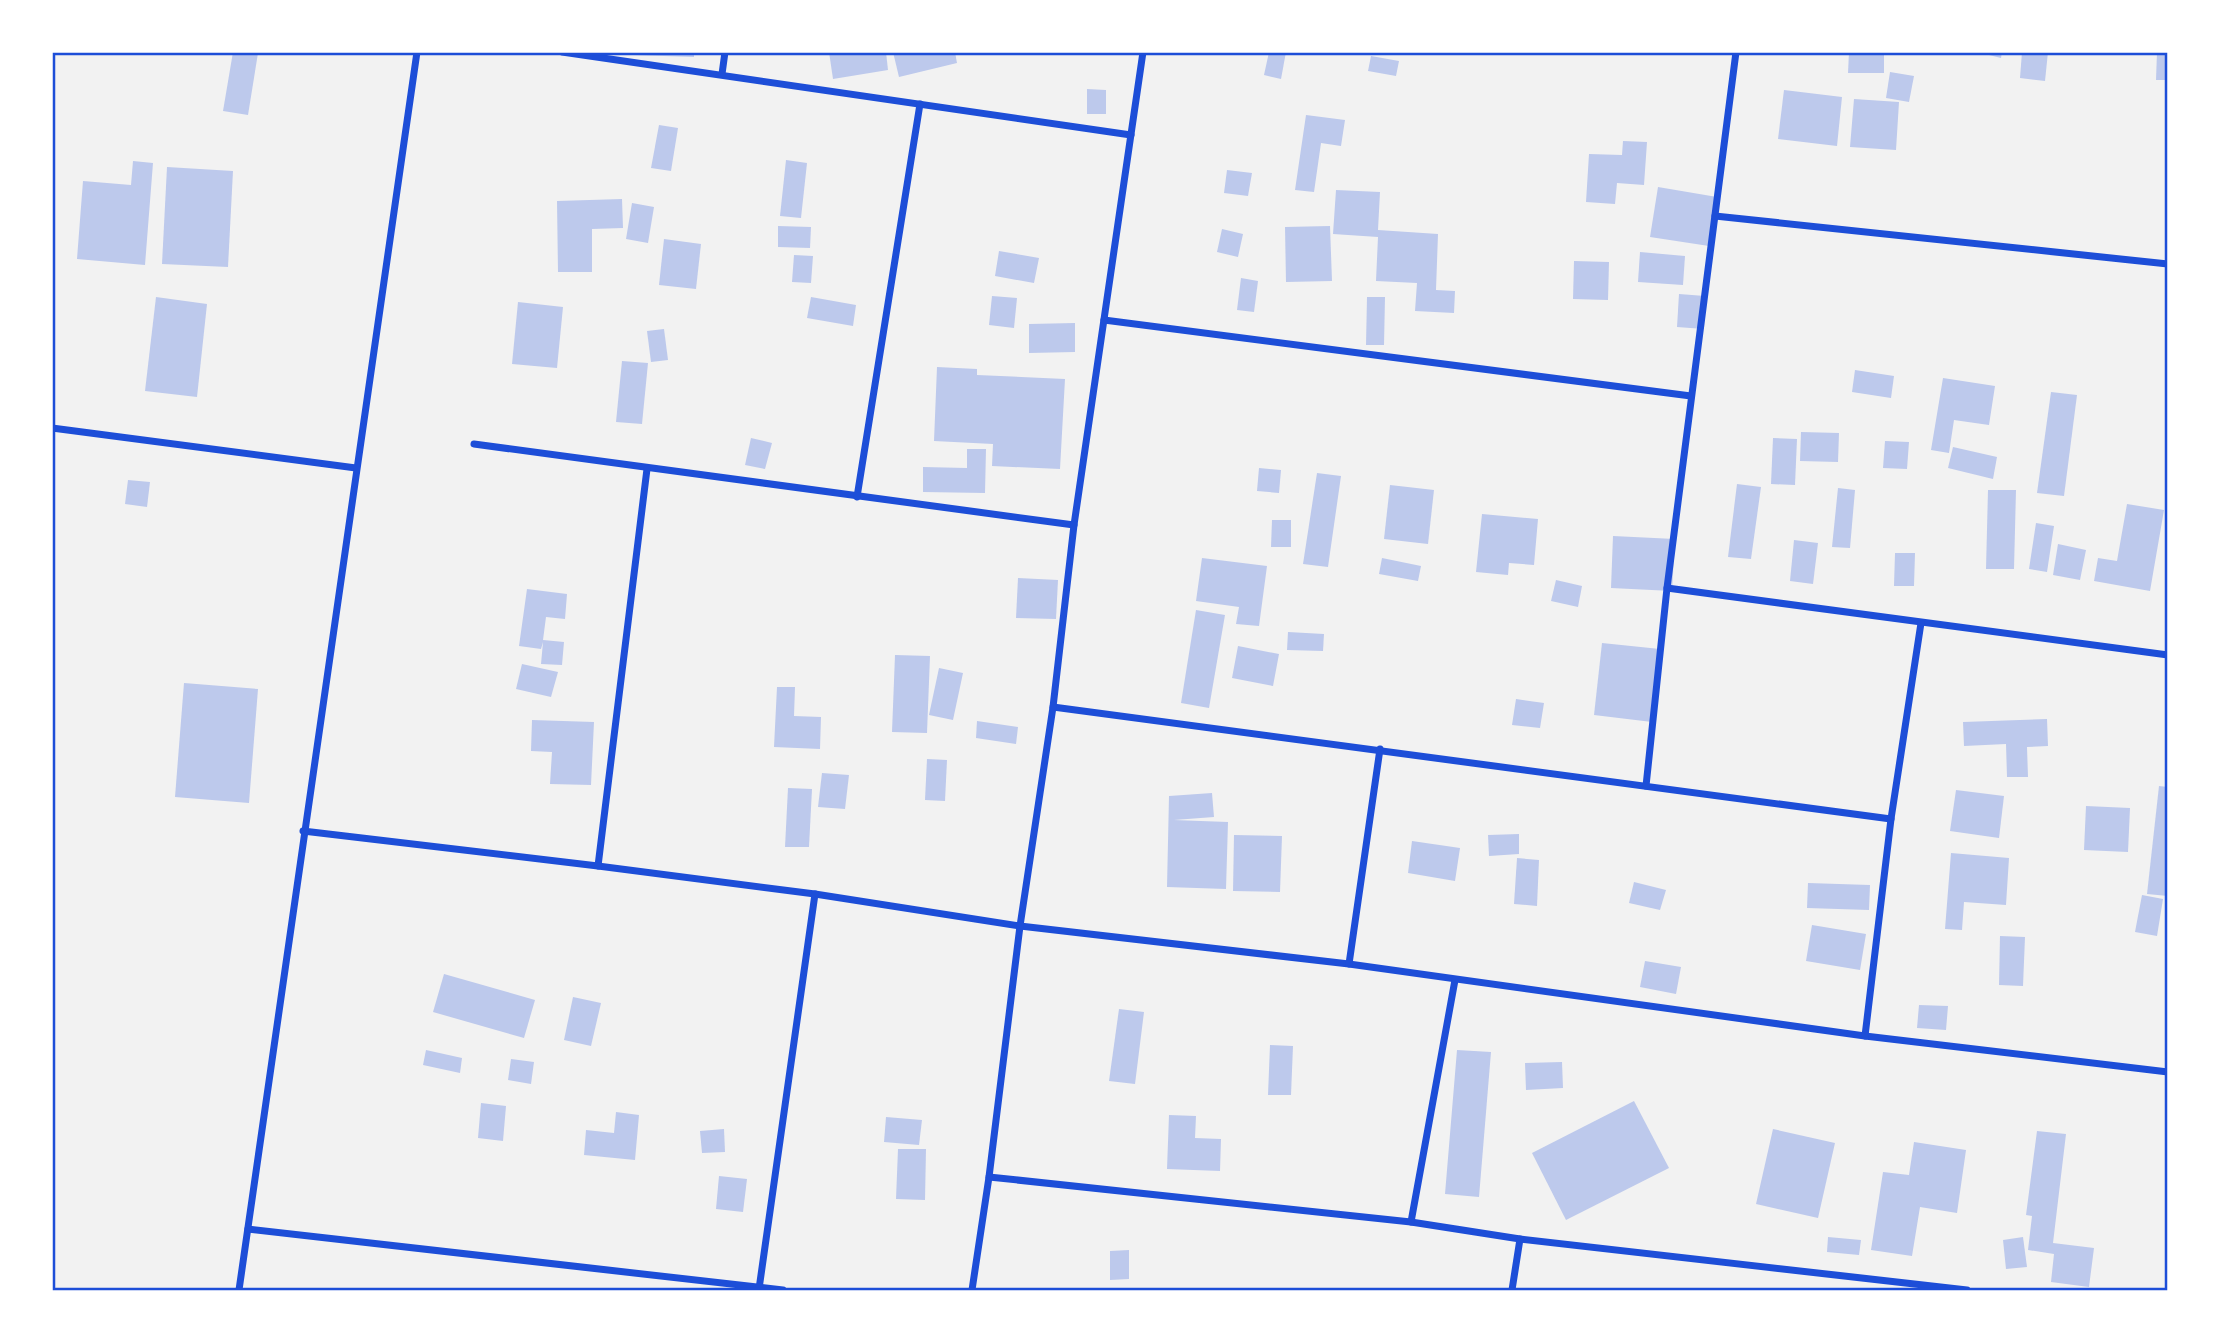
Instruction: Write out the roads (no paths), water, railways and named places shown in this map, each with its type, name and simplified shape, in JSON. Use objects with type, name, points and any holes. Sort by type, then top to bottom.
[{"type":"street","points":[[239,1290],[417,52]]},
{"type":"street","points":[[562,52],[1131,135]]},
{"type":"street","points":[[722,74],[725,52]]},
{"type":"street","points":[[972,1290],[1020,926],[1053,707],[1074,525],[1143,52]]},
{"type":"street","points":[[1646,786],[1667,588],[1736,52]]},
{"type":"street","points":[[857,497],[920,104]]},
{"type":"street","points":[[1715,216],[2168,264]]},
{"type":"street","points":[[1104,320],[1691,396]]},
{"type":"street","points":[[52,428],[356,468]]},
{"type":"street","points":[[474,444],[1074,525]]},
{"type":"street","points":[[598,866],[647,469]]},
{"type":"street","points":[[1667,588],[2168,655]]},
{"type":"street","points":[[1865,1036],[1891,819],[1921,623]]},
{"type":"street","points":[[1053,707],[1891,819]]},
{"type":"street","points":[[1349,964],[1380,749]]},
{"type":"street","points":[[303,831],[816,894],[1020,926],[1349,964],[1865,1036],[2168,1072]]},
{"type":"street","points":[[759,1288],[816,894]]},
{"type":"street","points":[[1411,1222],[1455,980]]},
{"type":"street","points":[[989,1177],[1411,1222],[1520,1239],[1968,1290]]},
{"type":"street","points":[[248,1229],[783,1290]]},
{"type":"street","points":[[1512,1290],[1520,1239]]}]
